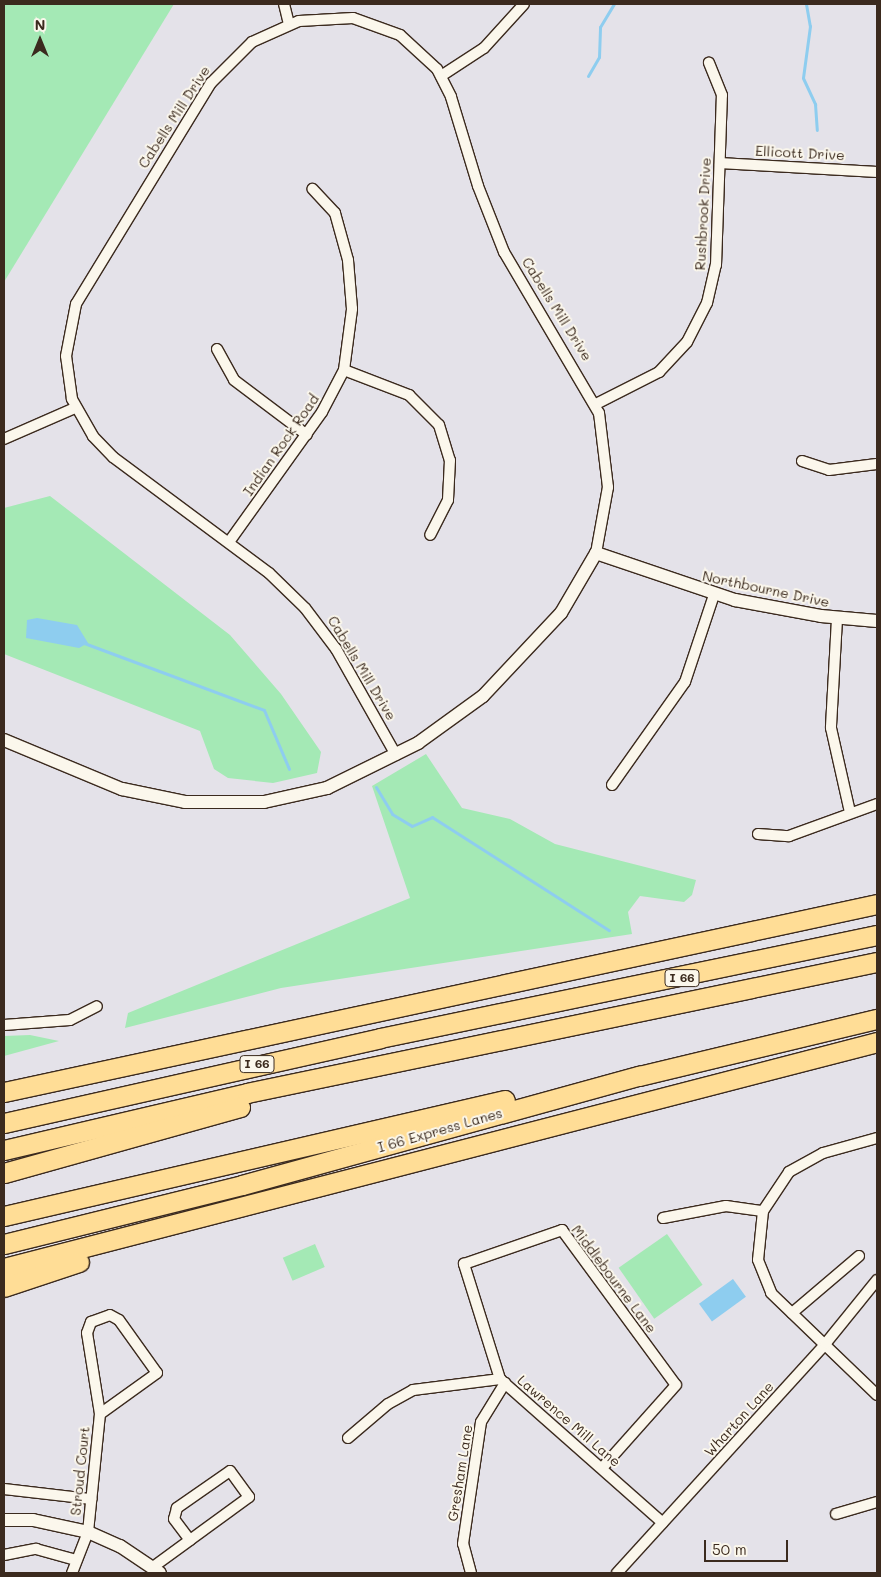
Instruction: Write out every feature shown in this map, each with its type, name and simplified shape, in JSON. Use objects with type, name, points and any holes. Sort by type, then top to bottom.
[{"type":"highway","points":[[4,1092],[877,904]]},
{"type":"highway","name":"I 66","points":[[4,1123],[511,1012],[852,941],[877,934]]},
{"type":"highway","points":[[4,1150],[407,1060],[877,962]]},
{"type":"highway","points":[[4,1138],[397,1049],[511,1012]]},
{"type":"highway","name":"I 66 Express Lanes","points":[[4,1244],[242,1185],[639,1076],[877,1019]]},
{"type":"highway","points":[[4,1268],[208,1218],[627,1104],[877,1042]]},
{"type":"highway","points":[[4,1173],[407,1060]]},
{"type":"highway","points":[[4,1216],[427,1116],[639,1076]]},
{"type":"highway","points":[[4,1287],[208,1218]]},
{"type":"street","points":[[284,4],[290,24]]},
{"type":"street","points":[[441,76],[484,48],[524,4]]},
{"type":"street","name":"Cabells Mill Drive","points":[[4,740],[122,789],[204,804],[264,802],[306,794],[396,755],[451,721],[510,671],[561,612],[596,553],[608,487],[605,441],[596,404],[504,252],[441,76],[418,48],[378,24],[343,17],[290,24],[248,46],[217,74],[76,304],[67,340],[67,372],[75,408],[113,457],[229,542],[288,590],[320,626],[396,755]]},
{"type":"street","name":"Rushbrook Drive","points":[[596,404],[658,372],[698,324],[716,264],[722,95],[709,62]]},
{"type":"street","name":"Ellicott Drive","points":[[720,163],[877,172]]},
{"type":"street","name":"Indian Rock Road","points":[[229,542],[307,435],[344,370],[352,310],[348,260],[335,213],[312,189]]},
{"type":"street","points":[[216,349],[234,380],[307,435]]},
{"type":"street","points":[[344,370],[410,395],[439,425],[450,460],[448,500],[430,535]]},
{"type":"street","points":[[4,439],[75,408]]},
{"type":"street","points":[[802,461],[836,470],[877,464]]},
{"type":"street","name":"Northbourne Drive","points":[[596,553],[714,595],[837,619],[877,621]]},
{"type":"street","points":[[612,785],[685,682],[714,595]]},
{"type":"street","points":[[837,619],[831,728],[850,812]]},
{"type":"street","points":[[758,834],[789,836],[850,812],[877,804]]},
{"type":"street","points":[[4,1025],[70,1020],[97,1006]]},
{"type":"street","points":[[877,1138],[803,1162],[789,1172],[763,1211],[761,1274],[771,1293],[877,1394]]},
{"type":"street","points":[[663,1218],[726,1206],[763,1211]]},
{"type":"street","name":"Middlebourne Lane","points":[[503,1381],[464,1264],[562,1230],[676,1384],[602,1468]]},
{"type":"street","points":[[792,1313],[859,1256]]},
{"type":"street","name":"Wharton Lane","points":[[617,1573],[826,1344],[877,1280]]},
{"type":"street","name":"Stroud Court","points":[[72,1573],[88,1532],[100,1414],[87,1333],[91,1322],[110,1316],[119,1320],[157,1373],[100,1414]]},
{"type":"street","name":"Lawrence Mill Lane","points":[[348,1438],[388,1404],[413,1390],[503,1381],[663,1523]]},
{"type":"street","name":"Gresham Lane","points":[[471,1573],[463,1544],[481,1422],[503,1381]]},
{"type":"street","points":[[4,1520],[34,1520],[88,1532],[157,1570],[190,1540],[249,1497],[230,1471],[177,1508],[174,1519],[190,1540]]},
{"type":"street","points":[[4,1489],[91,1499]]},
{"type":"street","points":[[836,1514],[877,1502]]},
{"type":"street","points":[[4,1555],[36,1549],[76,1560]]},
{"type":"green space","points":[[4,4],[174,4],[4,282]]},
{"type":"green space","points":[[50,496],[230,635],[281,694],[321,752],[317,773],[273,783],[228,778],[214,769],[200,731],[4,654],[4,508]]},
{"type":"green space","points":[[426,754],[462,808],[510,819],[555,844],[696,880],[692,895],[684,902],[640,896],[628,912],[632,934],[281,988],[125,1028],[128,1013],[410,898],[372,786]]},
{"type":"green space","points":[[30,1035],[59,1041],[4,1056],[4,1036]]},
{"type":"green space","points":[[667,1234],[703,1285],[654,1319],[619,1268]]},
{"type":"green space","points":[[315,1244],[325,1267],[293,1281],[283,1258]]},
{"type":"water","points":[[37,618],[77,625],[88,643],[79,648],[26,638],[27,620]]},
{"type":"water","points":[[733,1279],[746,1297],[712,1321],[699,1304]]},
{"type":"waterway","points":[[588,76],[599,57],[600,27],[614,4]]},
{"type":"waterway","points":[[806,4],[810,26],[803,78],[815,104],[817,130]]},
{"type":"waterway","points":[[84,643],[264,710],[289,769]]},
{"type":"waterway","points":[[376,787],[392,814],[412,826],[432,817],[609,930]]}]
